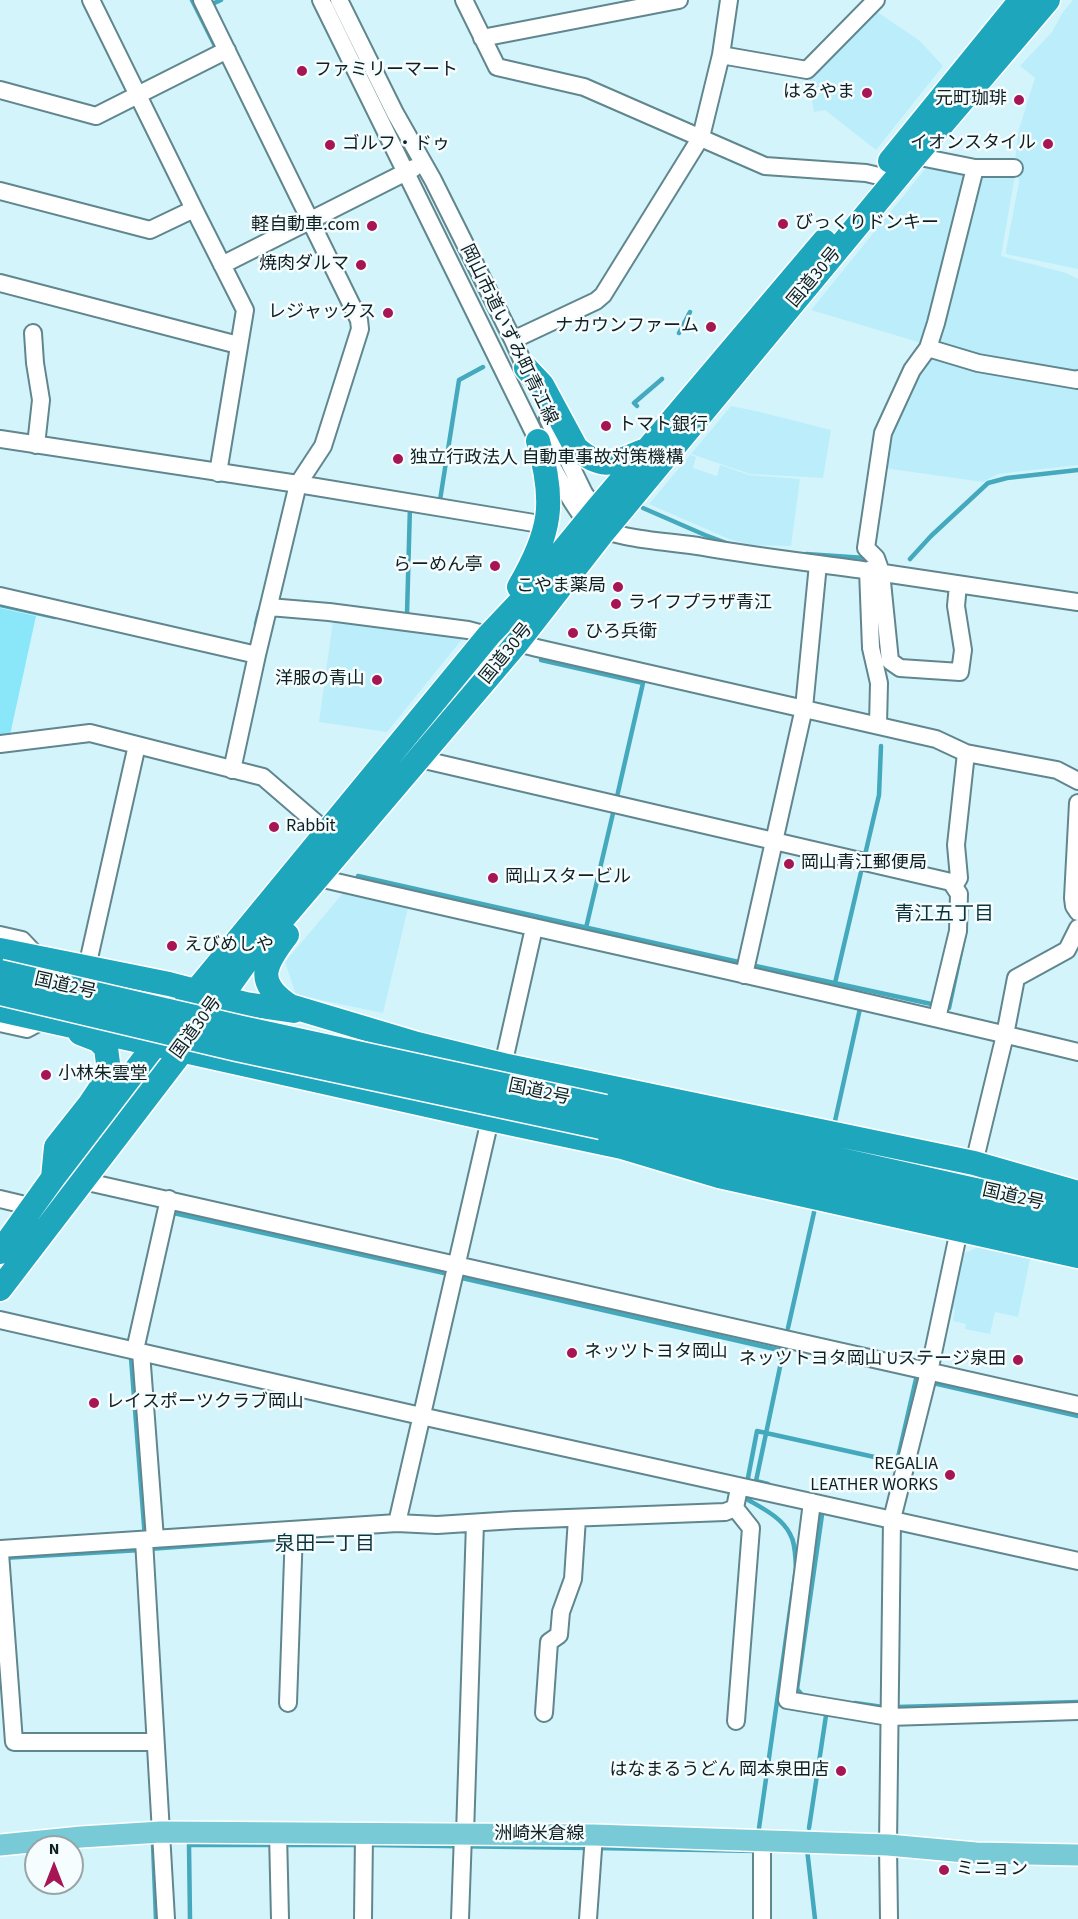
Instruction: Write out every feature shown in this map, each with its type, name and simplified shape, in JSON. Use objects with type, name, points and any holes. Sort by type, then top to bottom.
[{"type":"highway","name":"国道30号","points":[[0,1289],[183,1050],[208,994],[328,833],[494,629],[596,520],[888,177],[1021,0]]},
{"type":"highway","name":"国道30号","points":[[908,152],[1048,0]]},
{"type":"highway","name":"国道30号","points":[[0,1251],[156,1045],[208,994],[246,962],[517,643],[596,520],[648,449],[888,177]]},
{"type":"highway","points":[[526,368],[542,385],[576,448],[584,455],[605,464],[648,449]]},
{"type":"highway","points":[[494,629],[531,566],[541,544],[546,525],[549,487],[547,470],[538,441]]},
{"type":"highway","points":[[319,878],[315,895],[271,956],[267,966],[266,977],[269,988],[278,999],[290,1006],[417,1044],[503,1065],[974,1163],[1078,1193]]},
{"type":"highway","points":[[0,950],[87,967],[246,1004],[317,1015]]},
{"type":"highway","name":"国道2号","points":[[0,972],[1074,1227]]},
{"type":"highway","name":"国道2号","points":[[0,993],[237,1049],[603,1117],[751,1139],[1074,1227]]},
{"type":"highway","points":[[0,1010],[622,1147],[719,1176],[1078,1256]]},
{"type":"highway","points":[[0,1229],[10,1202],[54,1178],[56,1147],[90,1104],[109,1071],[106,1048],[98,1040],[44,1020]]},
{"type":"highway","points":[[751,1139],[852,1150],[1022,1186],[1078,1193]]},
{"type":"highway","points":[[0,1307],[45,1246],[83,1180]]},
{"type":"main road","name":"洲崎米倉線","points":[[0,1845],[161,1832],[278,1833],[364,1834],[594,1844],[762,1840],[888,1845],[976,1853],[1078,1855]]},
{"type":"street","points":[[91,0],[245,310],[218,473]]},
{"type":"street","name":"岡山市道いずみ町青江線","points":[[321,0],[538,441],[576,506],[596,520]]},
{"type":"street","name":"岡山市道いずみ町青江線","points":[[339,0],[394,113],[423,163],[513,340],[596,520]]},
{"type":"street","points":[[464,0],[496,67],[584,87],[765,166],[888,177]]},
{"type":"street","points":[[482,38],[679,0]]},
{"type":"street","points":[[513,340],[596,301],[603,295],[701,138],[722,55],[729,0]]},
{"type":"street","points":[[722,55],[807,70],[876,0]]},
{"type":"street","points":[[204,5],[359,320],[360,329],[323,446],[298,484],[269,607],[252,654],[232,770]]},
{"type":"street","points":[[0,90],[96,116],[140,99],[227,50]]},
{"type":"street","points":[[908,152],[975,168],[1014,168]]},
{"type":"street","points":[[222,265],[423,163]]},
{"type":"street","points":[[878,725],[879,683],[871,648],[876,558],[866,548],[883,433],[908,378],[928,348],[975,168]]},
{"type":"street","points":[[0,191],[150,230],[194,209]]},
{"type":"street","points":[[0,283],[238,345]]},
{"type":"street","points":[[33,333],[41,400],[36,445]]},
{"type":"street","points":[[928,348],[978,363],[1078,379]]},
{"type":"street","points":[[0,439],[298,484],[546,525]]},
{"type":"street","points":[[596,520],[619,534],[742,555],[782,558],[1078,602]]},
{"type":"street","points":[[746,967],[804,708],[818,564]]},
{"type":"street","points":[[874,571],[882,602],[890,661],[900,669],[960,672],[963,650],[956,606],[958,585]]},
{"type":"street","points":[[0,596],[252,654]]},
{"type":"street","points":[[269,607],[329,612],[468,630],[494,629],[517,643],[936,739],[966,753],[1057,770],[1078,781]]},
{"type":"street","points":[[0,744],[90,733],[263,777],[328,833]]},
{"type":"street","points":[[87,967],[137,745]]},
{"type":"street","points":[[954,886],[959,878],[956,844],[966,753]]},
{"type":"street","points":[[420,759],[951,882],[959,894],[958,931],[939,1011]]},
{"type":"street","points":[[1078,803],[1073,898],[1078,912]]},
{"type":"street","points":[[319,878],[534,928],[746,967],[862,1001],[939,1011],[1005,1035],[1078,1052]]},
{"type":"street","points":[[397,1523],[534,928]]},
{"type":"street","points":[[974,1163],[1005,1035],[1016,978],[1067,950],[1078,928]]},
{"type":"street","points":[[0,934],[22,940],[39,958]]},
{"type":"street","points":[[0,1023],[27,1029],[44,1020]]},
{"type":"street","points":[[83,1180],[167,1208],[457,1265],[1078,1405]]},
{"type":"street","points":[[166,1919],[161,1832],[151,1742],[147,1542],[138,1351],[167,1208]]},
{"type":"street","points":[[889,1919],[892,1519],[928,1372],[959,1230]]},
{"type":"street","points":[[0,1320],[744,1489],[820,1503],[1078,1561]]},
{"type":"street","points":[[739,1512],[744,1489]]},
{"type":"street","points":[[820,1503],[787,1700],[890,1717],[1078,1711]]},
{"type":"street","points":[[151,1742],[14,1742],[0,1552],[147,1542],[294,1536],[397,1523],[474,1527],[739,1512]]},
{"type":"street","points":[[736,1721],[752,1528],[739,1512]]},
{"type":"street","points":[[544,1713],[549,1642],[558,1635],[561,1612],[573,1579],[577,1522]]},
{"type":"street","points":[[460,1919],[474,1527]]},
{"type":"street","points":[[288,1703],[294,1536]]},
{"type":"street","points":[[278,1833],[280,1919]]},
{"type":"street","points":[[363,1919],[364,1834]]},
{"type":"street","points":[[762,1840],[762,1919]]},
{"type":"street","points":[[588,1919],[594,1844]]},
{"type":"shaded area","name":"イオンスタイル","points":[[1073,0],[1078,0],[1078,269],[1006,254],[1019,182],[1015,160],[1019,129],[1035,78],[1020,66],[1052,32]]},
{"type":"shaded area","name":"はるやま","points":[[876,11],[920,41],[943,66],[876,150],[825,110],[814,112],[808,76]]},
{"type":"shaded area","points":[[926,168],[981,177],[1015,175],[1001,256],[1066,273],[1078,279],[1078,465],[998,474],[983,482],[884,468],[890,427],[925,344],[811,310]]},
{"type":"shaded area","points":[[731,406],[831,430],[823,478],[750,474],[691,454]]},
{"type":"shaded area","points":[[690,455],[696,457],[693,468],[717,476],[720,465],[749,475],[800,479],[791,546],[751,545],[729,539],[649,504]]},
{"type":"shaded area","points":[[0,608],[36,616],[10,735],[0,737]]},
{"type":"shaded area","name":"洋服の青山","points":[[333,621],[463,638],[387,732],[319,722]]},
{"type":"shaded area","points":[[343,893],[408,908],[383,1013],[296,995],[285,962]]},
{"type":"shaded area","points":[[983,1245],[1031,1255],[1018,1317],[995,1312],[990,1334],[965,1329],[966,1324],[953,1321],[955,1309],[947,1307],[958,1256]]},
{"type":"waterway","points":[[192,0],[215,46]]},
{"type":"waterway","points":[[210,5],[221,0]]},
{"type":"waterway","points":[[679,333],[690,312]]},
{"type":"waterway","points":[[436,500],[440,500],[459,380],[483,367]]},
{"type":"waterway","points":[[637,406],[634,403],[662,379]]},
{"type":"waterway","points":[[910,559],[931,536],[988,483],[1007,478],[1078,470]]},
{"type":"waterway","points":[[407,614],[410,506]]},
{"type":"waterway","points":[[643,508],[729,544]]},
{"type":"waterway","points":[[806,554],[868,560]]},
{"type":"waterway","points":[[0,605],[55,617]]},
{"type":"waterway","points":[[256,624],[259,612],[262,612]]},
{"type":"waterway","points":[[541,660],[643,683],[616,801]]},
{"type":"waterway","points":[[835,983],[879,795],[881,746]]},
{"type":"waterway","points":[[586,928],[614,809]]},
{"type":"waterway","points":[[358,876],[743,963]]},
{"type":"waterway","points":[[944,1007],[949,1008],[965,933]]},
{"type":"waterway","points":[[751,965],[936,1005]]},
{"type":"waterway","points":[[835,1121],[861,1004]]},
{"type":"waterway","points":[[788,1328],[815,1208]]},
{"type":"waterway","points":[[169,1212],[444,1273]]},
{"type":"waterway","points":[[462,1278],[783,1351]]},
{"type":"waterway","points":[[768,1484],[756,1481],[784,1348]]},
{"type":"waterway","points":[[131,1358],[145,1538]]},
{"type":"waterway","points":[[747,1483],[757,1431],[897,1462],[916,1379],[919,1380]]},
{"type":"waterway","points":[[933,1383],[1078,1416]]},
{"type":"waterway","points":[[745,1498],[782,1522],[792,1538],[796,1568],[759,1828]]},
{"type":"waterway","points":[[803,1696],[797,1689],[823,1508]]},
{"type":"waterway","points":[[149,1549],[312,1537]]},
{"type":"waterway","points":[[3,1558],[141,1550]]},
{"type":"waterway","points":[[897,1707],[1078,1702]]},
{"type":"waterway","points":[[855,1703],[883,1707]]},
{"type":"waterway","points":[[809,1828],[827,1709]]},
{"type":"waterway","points":[[153,1844],[156,1919]]},
{"type":"waterway","points":[[190,1919],[189,1845],[268,1845]]},
{"type":"waterway","points":[[287,1845],[356,1845]]},
{"type":"waterway","points":[[370,1845],[589,1848]]},
{"type":"waterway","points":[[597,1848],[756,1851],[756,1849]]},
{"type":"waterway","points":[[807,1849],[815,1919]]},
{"type":"place","name":"ファミリーマート","points":[[302,71]]},
{"type":"place","name":"はるやま","points":[[867,93]]},
{"type":"place","name":"元町珈琲","points":[[1019,100]]},
{"type":"place","name":"イオンスタイル","points":[[1048,144]]},
{"type":"place","name":"ゴルフ・ドゥ","points":[[330,145]]},
{"type":"place","name":"びっくりドンキー","points":[[783,224]]},
{"type":"place","name":"軽自動車.com","points":[[372,226]]},
{"type":"place","name":"焼肉ダルマ","points":[[361,265]]},
{"type":"place","name":"レジャックス","points":[[388,313]]},
{"type":"place","name":"ナカウンファーム","points":[[711,327]]},
{"type":"place","name":"トマト銀行","points":[[606,426]]},
{"type":"place","name":"独立行政法人 自動車事故対策機構","points":[[398,459]]},
{"type":"place","name":"らーめん亭","points":[[495,566]]},
{"type":"place","name":"こやま薬局","points":[[618,587]]},
{"type":"place","name":"ライフプラザ青江","points":[[616,604]]},
{"type":"place","name":"ひろ兵衛","points":[[573,633]]},
{"type":"place","name":"洋服の青山","points":[[377,680]]},
{"type":"place","name":"Rabbit","points":[[274,827]]},
{"type":"place","name":"岡山青江郵便局","points":[[789,864]]},
{"type":"place","name":"岡山スタービル","points":[[493,878]]},
{"type":"place","name":"えびめしや","points":[[172,946]]},
{"type":"place","name":"小林朱雲堂","points":[[46,1075]]},
{"type":"place","name":"ネッツトヨタ岡山","points":[[572,1353]]},
{"type":"place","name":"ネッツトヨタ岡山 Uステージ泉田","points":[[1018,1360]]},
{"type":"place","name":"レイスポーツクラブ岡山","points":[[94,1403]]},
{"type":"place","name":"REGALIA LEATHER WORKS","points":[[950,1475]]},
{"type":"place","name":"はなまるうどん 岡本泉田店","points":[[841,1771]]},
{"type":"place","name":"ミニョン","points":[[944,1870]]},
{"type":"district","name":"青江五丁目","points":[[944,916]]},
{"type":"district","name":"泉田一丁目","points":[[325,1546]]}]
